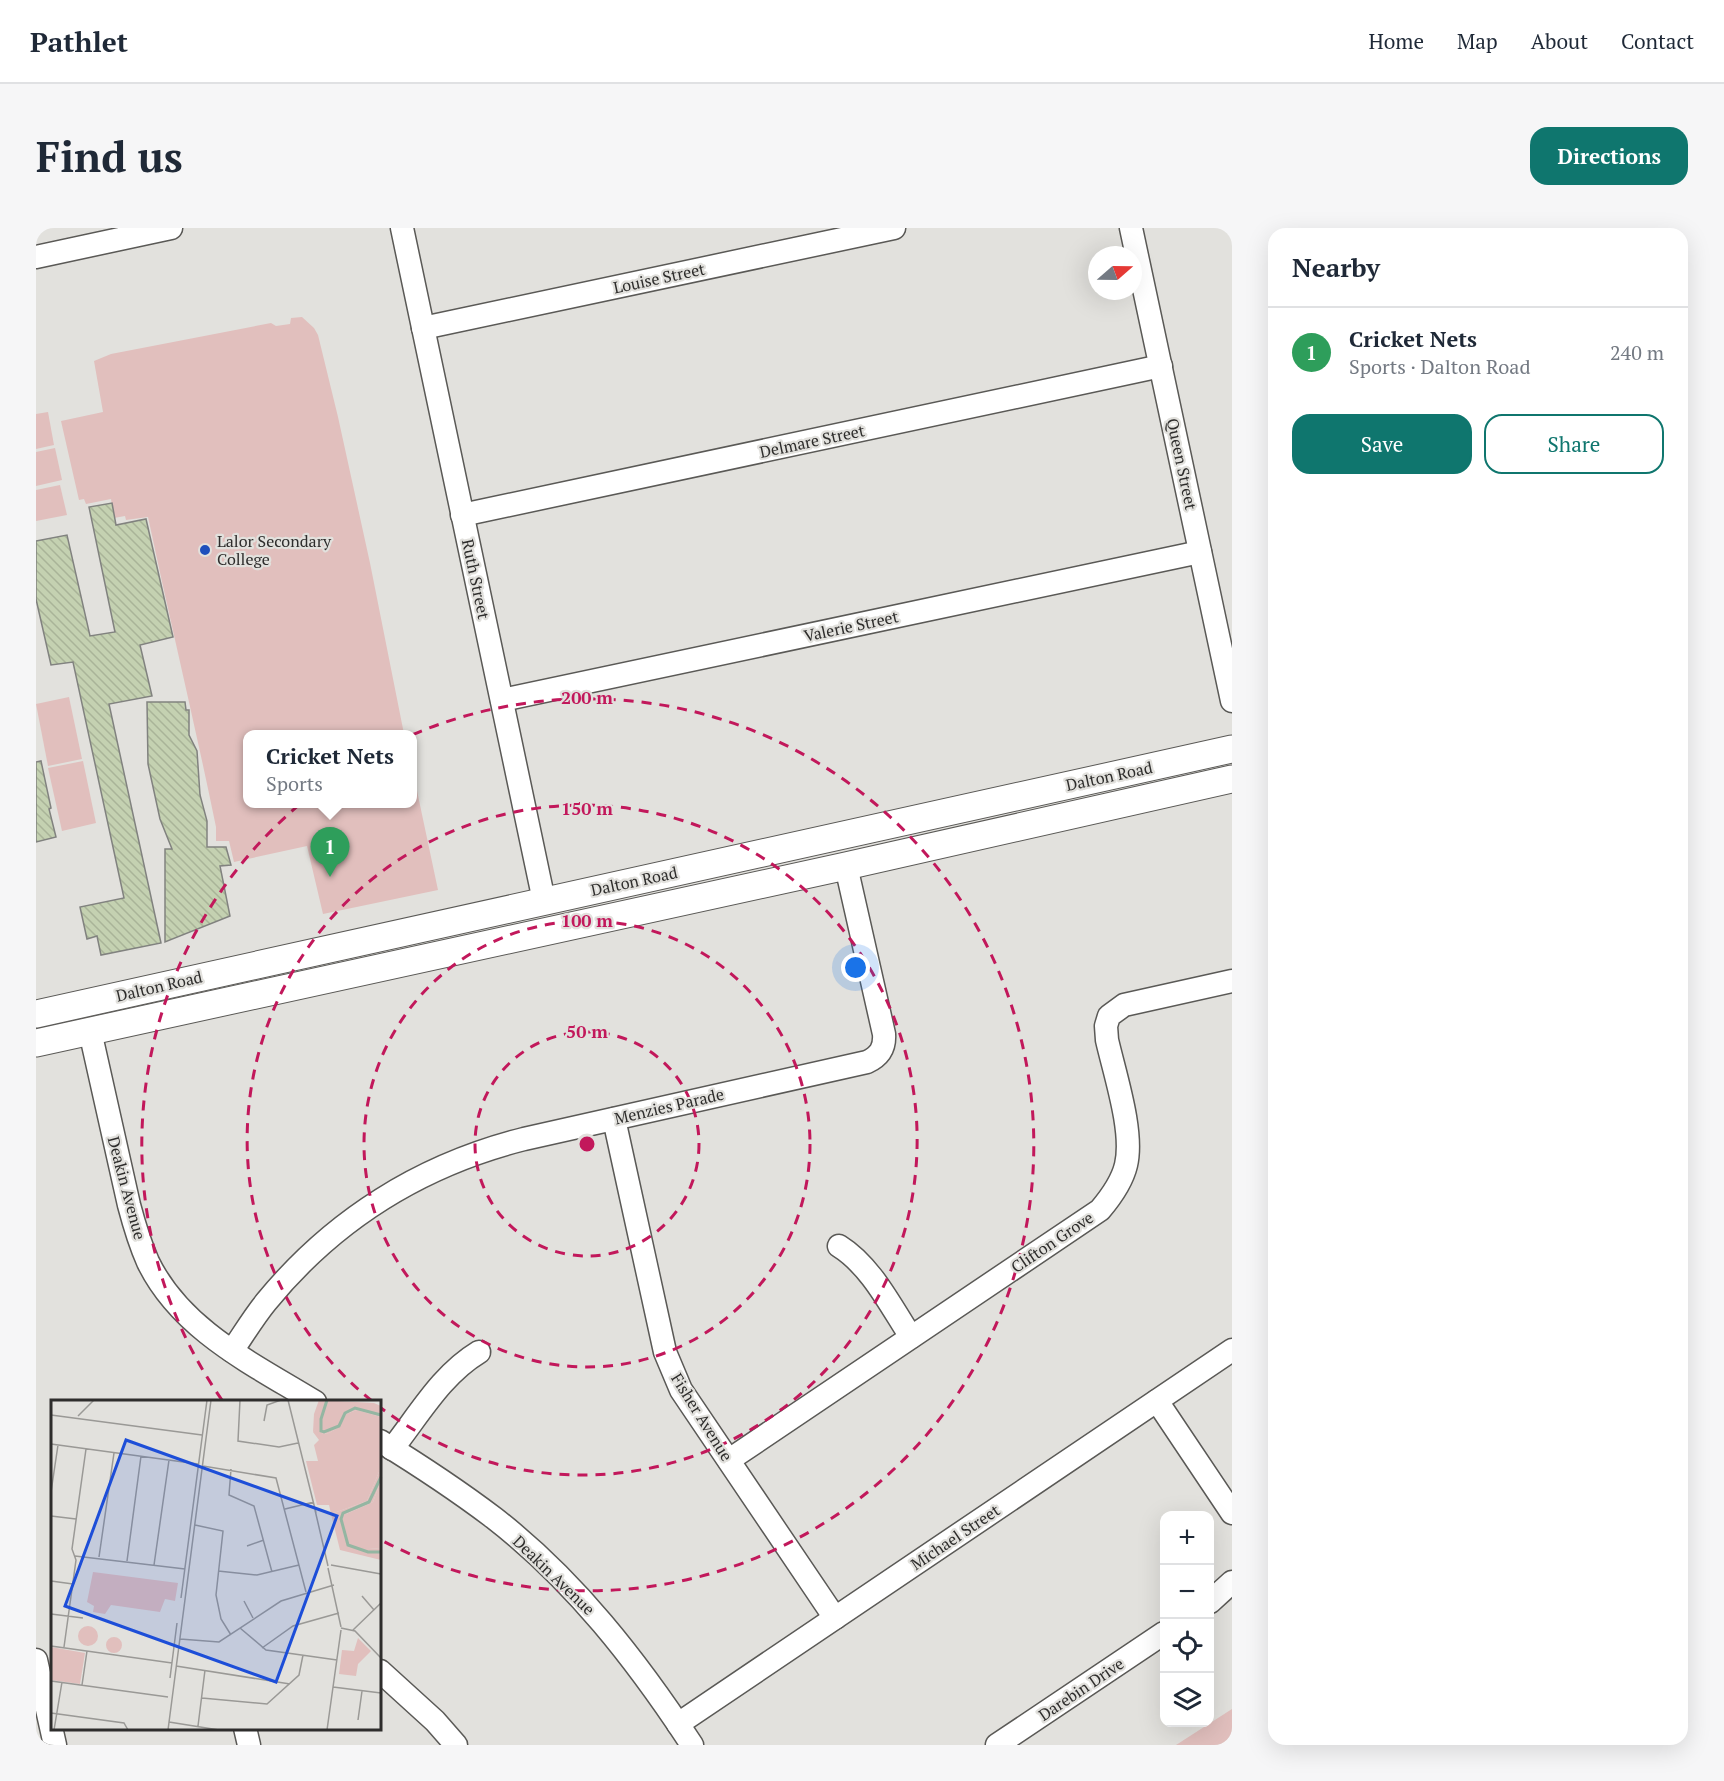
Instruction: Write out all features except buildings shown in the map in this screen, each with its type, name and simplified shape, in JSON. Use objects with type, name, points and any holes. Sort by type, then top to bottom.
[{"type":"main road","name":"Dalton Road","points":[[36,1014],[1232,749]]},
{"type":"main road","name":"Dalton Road","points":[[36,1043],[1232,779]]},
{"type":"main road","name":"Ruth Street","points":[[544,901],[550,930]]},
{"type":"main road","name":"Deakin Avenue","points":[[85,1003],[90,1031]]},
{"type":"street","points":[[36,257],[171,228]]},
{"type":"street","name":"Ruth Street","points":[[402,228],[544,901]]},
{"type":"street","name":"Louise Street","points":[[423,328],[894,228]]},
{"type":"street","name":"Queen Street","points":[[1131,228],[1232,701]]},
{"type":"street","name":"Delmare Street","points":[[462,515],[1161,366]]},
{"type":"street","name":"Valerie Street","points":[[502,700],[1200,552]]},
{"type":"street","name":"Menzies Parade","points":[[232,1351],[264,1304],[315,1250],[349,1221],[382,1198],[450,1162],[490,1148],[867,1062],[877,1057],[885,1042],[884,1034],[846,866]]},
{"type":"street","name":"Clifton Grove","points":[[729,1460],[1100,1210],[1114,1191],[1125,1167],[1129,1150],[1107,1040],[1106,1026],[1109,1017],[1124,1005],[1232,981]]},
{"type":"street","name":"Deakin Avenue","points":[[90,1031],[129,1205],[149,1263],[164,1288],[190,1318],[232,1351],[303,1398]]},
{"type":"street","name":"Fisher Avenue","points":[[614,1119],[665,1352],[681,1390],[835,1618]]},
{"type":"street","points":[[839,1246],[864,1267],[911,1337]]},
{"type":"street","name":"Michael Street","points":[[678,1724],[1232,1350]]},
{"type":"street","points":[[386,1445],[461,1363],[479,1353]]},
{"type":"street","points":[[1157,1401],[1232,1513]]},
{"type":"street","name":"Deakin Avenue","points":[[386,1445],[459,1492],[495,1520],[568,1585],[620,1644],[692,1745]]},
{"type":"street","points":[[1214,1598],[1232,1582]]},
{"type":"street","points":[[1214,1600],[1232,1591]]},
{"type":"street","name":"Darebin Drive","points":[[997,1745],[1160,1636]]},
{"type":"street","points":[[36,1660],[51,1727]]},
{"type":"street","points":[[381,1672],[435,1721],[456,1745]]},
{"type":"street","points":[[52,1730],[55,1745]]},
{"type":"street","points":[[245,1730],[249,1745]]},
{"type":"shaded area","points":[[302,317],[318,335],[370,563],[403,730],[243,730],[243,808],[417,808],[417,791],[438,890],[323,914],[307,846],[234,862],[229,841],[216,841],[216,827],[208,788],[148,517],[126,520],[125,516],[114,518],[111,499],[86,504],[84,499],[79,500],[61,421],[103,412],[94,361],[111,354],[271,323],[276,326],[290,324],[291,318]]},
{"type":"shaded area","points":[[48,412],[54,445],[36,449],[36,414]]},
{"type":"shaded area","points":[[55,448],[62,480],[36,486],[36,452]]},
{"type":"shaded area","points":[[60,485],[67,515],[36,521],[36,490]]},
{"type":"shaded area","points":[[69,697],[82,759],[48,766],[36,704]]},
{"type":"shaded area","points":[[83,761],[96,823],[62,831],[48,768]]},
{"type":"shaded area","points":[[1232,1709],[1232,1745],[1176,1745],[1204,1727],[1214,1727],[1214,1721]]},
{"type":"place","name":"Lalor Secondary College","points":[[205,550]]},
{"type":"place","name":"Cricket Nets","points":[[330,877]]}]
